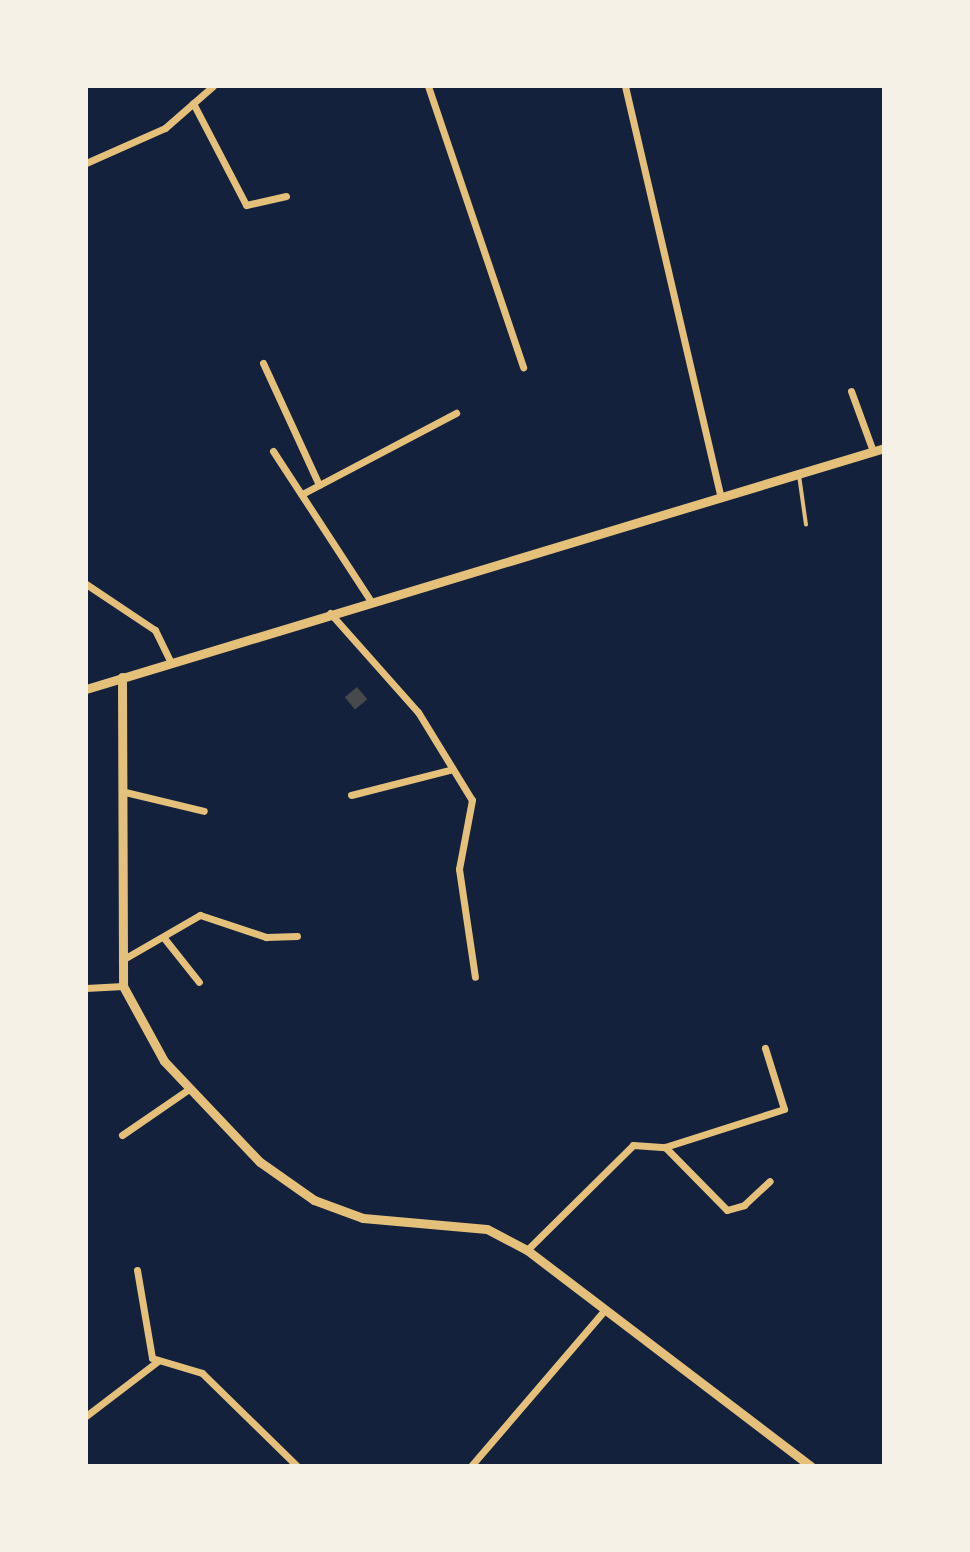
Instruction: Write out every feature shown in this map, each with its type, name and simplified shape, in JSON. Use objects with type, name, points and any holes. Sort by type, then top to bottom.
[{"type":"street","points":[[86,163],[144,140],[213,86]]},
{"type":"street","points":[[428,86],[523,367]]},
{"type":"street","points":[[625,86],[720,495]]},
{"type":"street","points":[[193,103],[246,205],[286,196]]},
{"type":"street","points":[[263,363],[319,485]]},
{"type":"street","points":[[851,391],[873,451]]},
{"type":"street","points":[[304,493],[456,413]]},
{"type":"street","points":[[86,689],[370,600],[884,448]]},
{"type":"street","points":[[273,451],[304,493],[370,600]]},
{"type":"street","points":[[86,584],[155,630],[170,661]]},
{"type":"street","points":[[330,613],[418,712],[474,805],[459,869],[475,977]]},
{"type":"street","points":[[122,677],[125,792],[123,986],[144,1033],[189,1089],[260,1162],[338,1212],[467,1224],[527,1250],[602,1313],[811,1466]]},
{"type":"street","points":[[351,795],[453,769]]},
{"type":"street","points":[[125,792],[204,811]]},
{"type":"street","points":[[122,960],[200,915],[266,937],[297,936]]},
{"type":"street","points":[[164,938],[199,982]]},
{"type":"street","points":[[86,988],[123,986]]},
{"type":"street","points":[[527,1250],[628,1148],[665,1147],[784,1109],[765,1048]]},
{"type":"street","points":[[122,1135],[189,1089]]},
{"type":"street","points":[[665,1147],[727,1210],[744,1205],[770,1181]]},
{"type":"street","points":[[137,1270],[148,1352],[158,1361],[202,1373],[297,1466]]},
{"type":"street","points":[[471,1466],[602,1313]]},
{"type":"street","points":[[86,1416],[158,1361]]},
{"type":"lane","points":[[799,472],[806,525]]},
{"type":"building","points":[[357,687],[367,699],[355,710],[345,697]]}]
